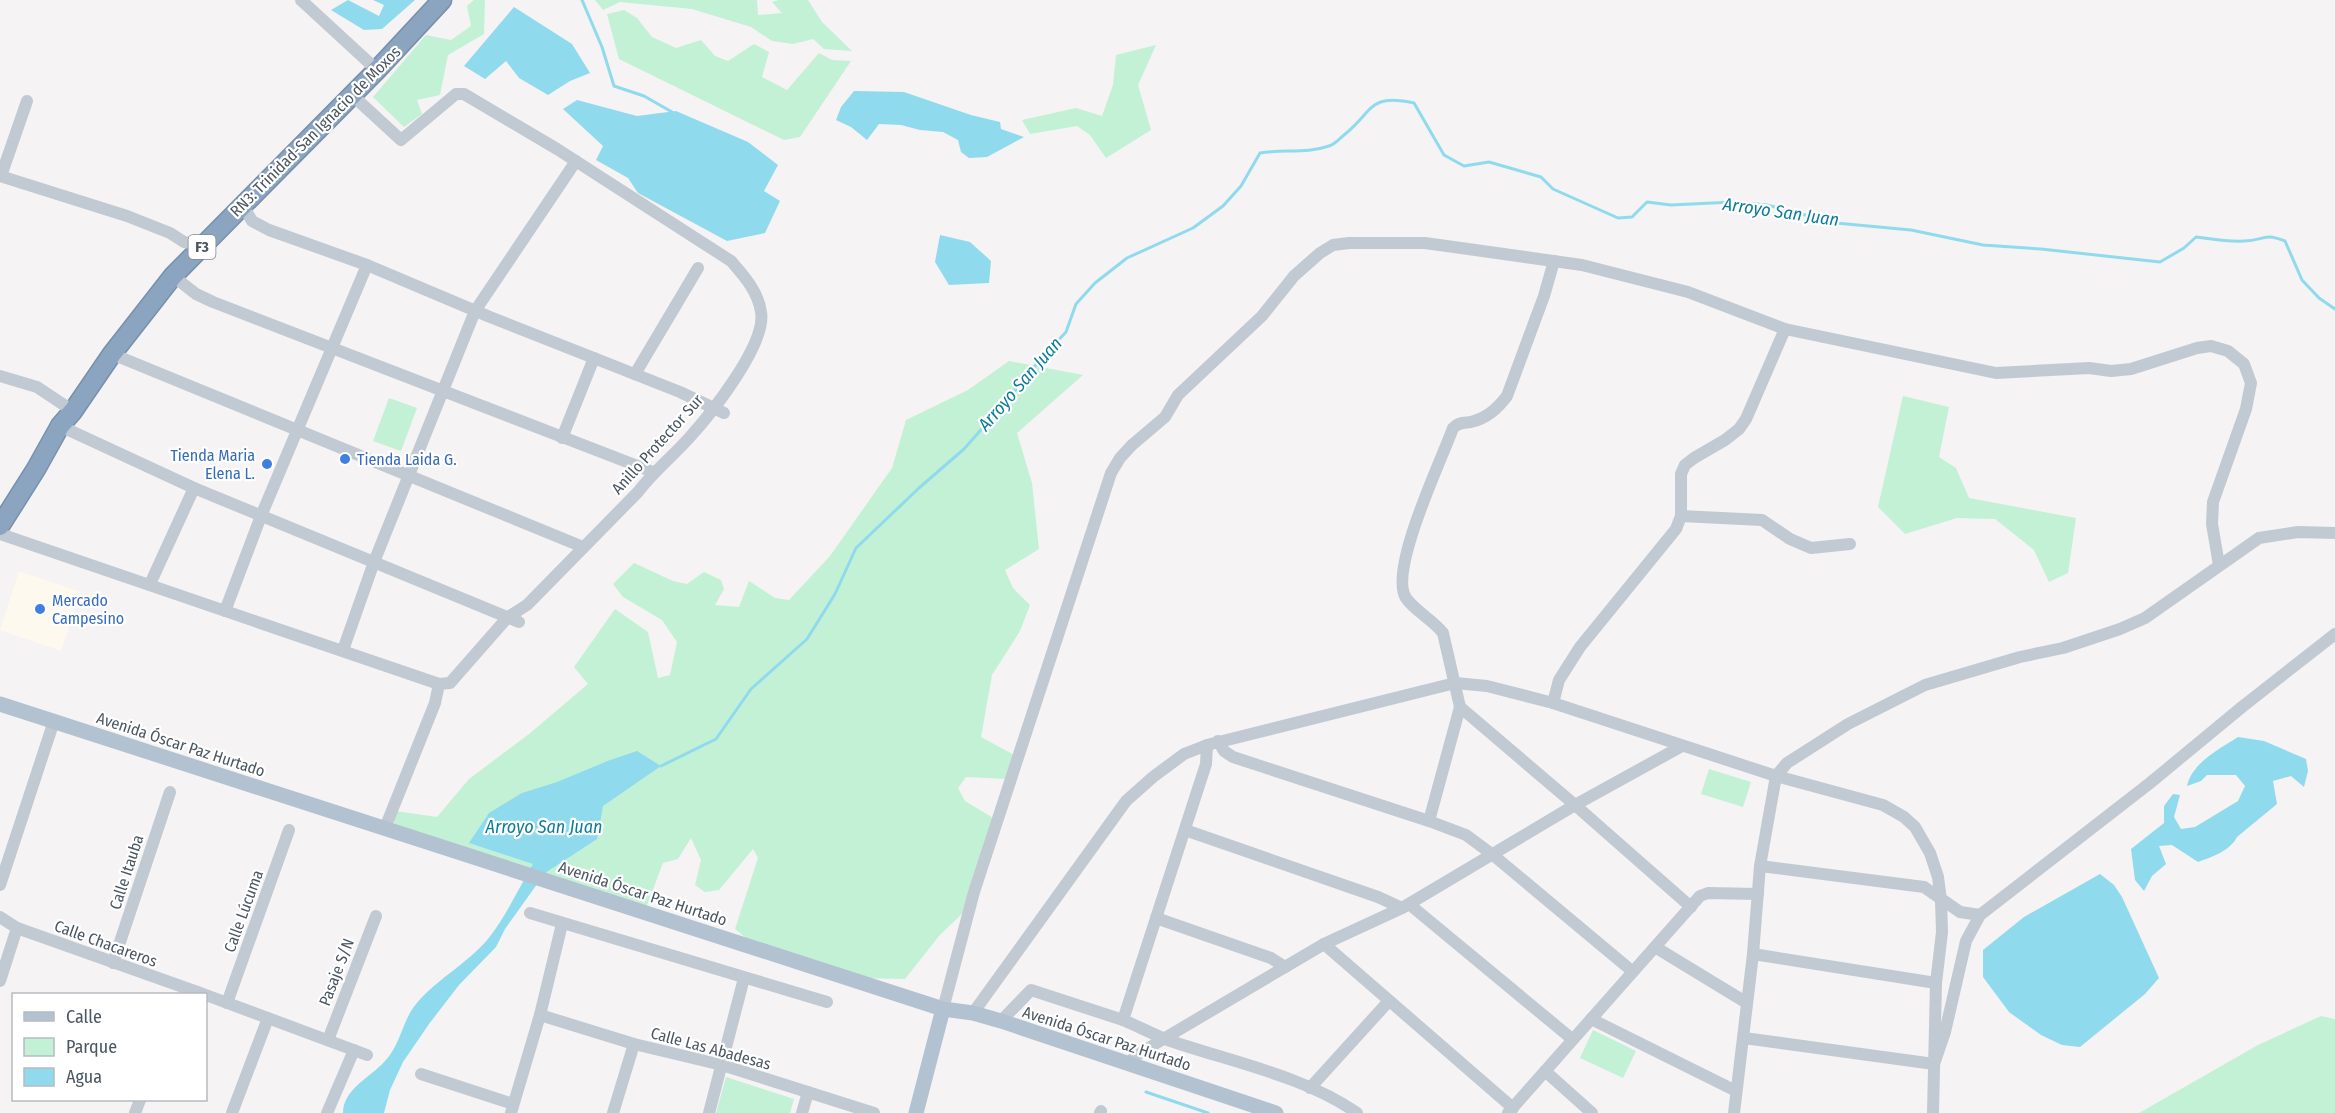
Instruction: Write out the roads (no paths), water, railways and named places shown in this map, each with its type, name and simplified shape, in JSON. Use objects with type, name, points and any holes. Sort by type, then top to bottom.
[{"type":"highway","name":"RN3: Trinidad-San Ignacio de Moxos","points":[[0,525],[60,426],[173,276],[377,70],[442,0]]},
{"type":"main road","name":"Avenida Óscar Paz Hurtado","points":[[0,704],[943,1009],[973,1013],[1132,1060],[1276,1113]]},
{"type":"main road","points":[[916,1113],[943,1009]]},
{"type":"street","points":[[301,0],[377,70]]},
{"type":"street","name":"Anillo Protector Sur","points":[[351,94],[401,140],[456,94],[464,94],[576,161],[731,261],[752,286],[762,313],[759,333],[752,350],[719,410],[653,472],[638,492],[450,682],[439,684]]},
{"type":"street","points":[[27,101],[0,176],[136,220],[170,233],[184,242],[203,245]]},
{"type":"street","points":[[343,650],[374,562],[475,311],[576,161]]},
{"type":"street","points":[[242,204],[252,221],[269,230],[367,265],[719,410]]},
{"type":"street","points":[[943,1009],[974,892],[1111,473],[1120,458],[1166,417],[1178,395],[1262,316],[1294,276],[1320,253],[1333,246],[1349,243],[1425,243],[1582,265],[1688,292],[1785,328],[1996,373],[2015,374],[2090,368],[2111,371],[2131,369],[2197,348],[2211,346],[2228,351],[2244,364],[2251,383],[2246,409],[2213,502],[2212,524],[2219,566]]},
{"type":"street","points":[[1429,821],[1460,707],[1443,633],[1406,598],[1402,587],[1413,525],[1453,428],[1457,424],[1487,416],[1499,407],[1507,396],[1544,296],[1554,261]]},
{"type":"street","points":[[225,610],[261,516],[367,265]]},
{"type":"street","points":[[635,374],[698,267]]},
{"type":"street","points":[[173,276],[196,294],[213,302],[653,472]]},
{"type":"street","points":[[1552,703],[1566,667],[1615,601],[1676,529],[1681,516],[1681,474],[1685,465],[1725,440],[1739,429],[1746,419],[1785,328]]},
{"type":"street","points":[[112,354],[298,432],[584,547]]},
{"type":"street","points":[[562,438],[594,358]]},
{"type":"street","points":[[0,376],[37,387],[73,411]]},
{"type":"street","points":[[60,426],[194,488],[514,619]]},
{"type":"street","points":[[150,584],[194,488]]},
{"type":"street","points":[[1681,516],[1762,520],[1790,539],[1811,548],[1850,544]]},
{"type":"street","points":[[1734,1113],[1753,954],[1760,866],[1776,776],[1787,763],[1848,724],[1925,685],[2020,657],[2062,648],[2120,629],[2145,618],[2259,538],[2298,531],[2335,533]]},
{"type":"street","points":[[0,534],[439,684],[435,703],[385,828]]},
{"type":"street","points":[[1934,1064],[1950,1014],[1966,941],[1980,915],[2150,783],[2242,706],[2334,637]]},
{"type":"street","points":[[973,1013],[1126,801],[1184,754],[1212,743],[1455,683],[1486,686],[1552,703],[1776,776],[1883,805],[1904,817],[1915,827],[1930,853],[1938,877],[1941,900],[1942,932],[1936,983],[1933,1113]]},
{"type":"street","points":[[1460,707],[1691,907]]},
{"type":"street","points":[[0,885],[54,721]]},
{"type":"street","points":[[1212,743],[1233,757],[1429,821],[1466,836],[1493,855],[1632,971]]},
{"type":"street","points":[[1123,1020],[1212,743]]},
{"type":"street","points":[[1132,1060],[1162,1039],[1324,944],[1405,906],[1575,805],[1682,746]]},
{"type":"street","name":"Calle Itauba","points":[[113,963],[170,792]]},
{"type":"street","name":"Calle Lúcuma","points":[[227,1003],[289,830]]},
{"type":"street","points":[[1185,830],[1405,906],[1572,1039]]},
{"type":"street","points":[[1760,866],[1924,887],[1960,912],[1980,915]]},
{"type":"street","points":[[1324,944],[1510,1110],[1700,896],[1708,893],[1758,894]]},
{"type":"street","points":[[530,913],[827,1002]]},
{"type":"street","name":"Pasaje S/N","points":[[328,1040],[376,916]]},
{"type":"street","name":"Calle Chacareros","points":[[0,917],[17,928],[113,963],[177,990],[193,993]]},
{"type":"street","points":[[1156,918],[1271,958],[1285,967]]},
{"type":"street","points":[[421,1074],[512,1109],[540,1015],[562,924]]},
{"type":"street","points":[[0,981],[17,928]]},
{"type":"street","points":[[1655,947],[1747,1003]]},
{"type":"street","points":[[1753,954],[1936,983]]},
{"type":"street","points":[[709,1113],[744,978]]},
{"type":"street","points":[[1001,1022],[1031,990],[1123,1020],[1162,1039],[1266,1071],[1310,1088],[1357,1113]]},
{"type":"street","name":"Calle Chacareros","points":[[207,996],[367,1055]]},
{"type":"street","points":[[1310,1088],[1388,1002]]},
{"type":"street","name":"Calle Las Abadesas","points":[[540,1015],[634,1044],[722,1065],[874,1113]]},
{"type":"street","points":[[232,1113],[268,1018]]},
{"type":"street","points":[[1590,1019],[1736,1091]]},
{"type":"street","points":[[1744,1038],[1934,1064]]},
{"type":"street","points":[[613,1113],[634,1044]]},
{"type":"street","points":[[327,1113],[354,1050]]},
{"type":"street","points":[[1545,1071],[1592,1113]]},
{"type":"street","points":[[802,1113],[808,1092]]},
{"type":"water","points":[[348,0],[379,16],[384,5],[373,0],[415,0],[382,29],[364,30],[331,10]]},
{"type":"water","points":[[514,7],[572,44],[590,73],[570,81],[548,95],[519,78],[506,61],[485,79],[464,66]]},
{"type":"water","points":[[854,91],[904,92],[971,115],[1000,122],[1001,129],[1024,137],[987,157],[969,158],[961,152],[958,140],[943,132],[879,124],[867,140],[851,127],[836,120],[841,107]]},
{"type":"water","points":[[577,100],[637,116],[676,111],[748,142],[778,165],[764,191],[780,201],[765,233],[727,241],[638,193],[628,178],[596,160],[603,146],[563,109]]},
{"type":"water","points":[[940,235],[970,242],[991,261],[989,283],[949,285],[935,262]]},
{"type":"water","points":[[2238,737],[2264,741],[2306,759],[2308,771],[2304,787],[2291,776],[2273,781],[2277,804],[2237,837],[2230,846],[2209,858],[2198,862],[2172,845],[2159,846],[2166,864],[2152,876],[2144,891],[2135,880],[2131,849],[2164,823],[2164,806],[2173,794],[2180,795],[2174,817],[2181,829],[2195,827],[2238,801],[2245,786],[2236,775],[2207,775],[2201,781],[2187,786],[2194,770],[2200,764]]},
{"type":"water","name":"Arroyo San Juan","points":[[637,751],[661,766],[603,806],[597,839],[545,873],[505,929],[496,947],[459,985],[403,1062],[390,1090],[384,1113],[343,1113],[344,1105],[353,1090],[390,1055],[413,1008],[421,998],[488,939],[533,864],[469,843],[489,813],[522,793]]},
{"type":"water","points":[[2100,874],[2114,885],[2122,897],[2159,978],[2145,994],[2080,1047],[2062,1045],[2041,1035],[2009,1012],[1983,977],[1983,950],[2024,917]]},
{"type":"waterway","name":"Arroyo San Juan","points":[[582,0],[602,47],[614,86],[644,96],[672,112]]},
{"type":"waterway","name":"Arroyo San Juan","points":[[661,766],[716,739],[751,689],[807,639],[835,594],[856,548],[964,449],[1066,332],[1076,304],[1095,283],[1127,258],[1193,228],[1223,206],[1241,186],[1260,153],[1312,150],[1331,145],[1380,102],[1388,100],[1414,103],[1444,155],[1464,166],[1489,162],[1541,177],[1553,189],[1618,218],[1632,217],[1647,202],[1671,205],[1733,202],[1767,205],[1836,223],[1911,230],[1983,245],[2160,262],[2184,248],[2196,237],[2238,241],[2272,237],[2285,241],[2302,280],[2319,298],[2335,309]]},
{"type":"waterway","points":[[1146,1092],[1208,1113]]},
{"type":"place","name":"Tienda Laida G.","points":[[345,459]]},
{"type":"place","name":"Tienda Maria Elena L.","points":[[267,464]]},
{"type":"place","name":"Mercado Campesino","points":[[40,609]]}]
